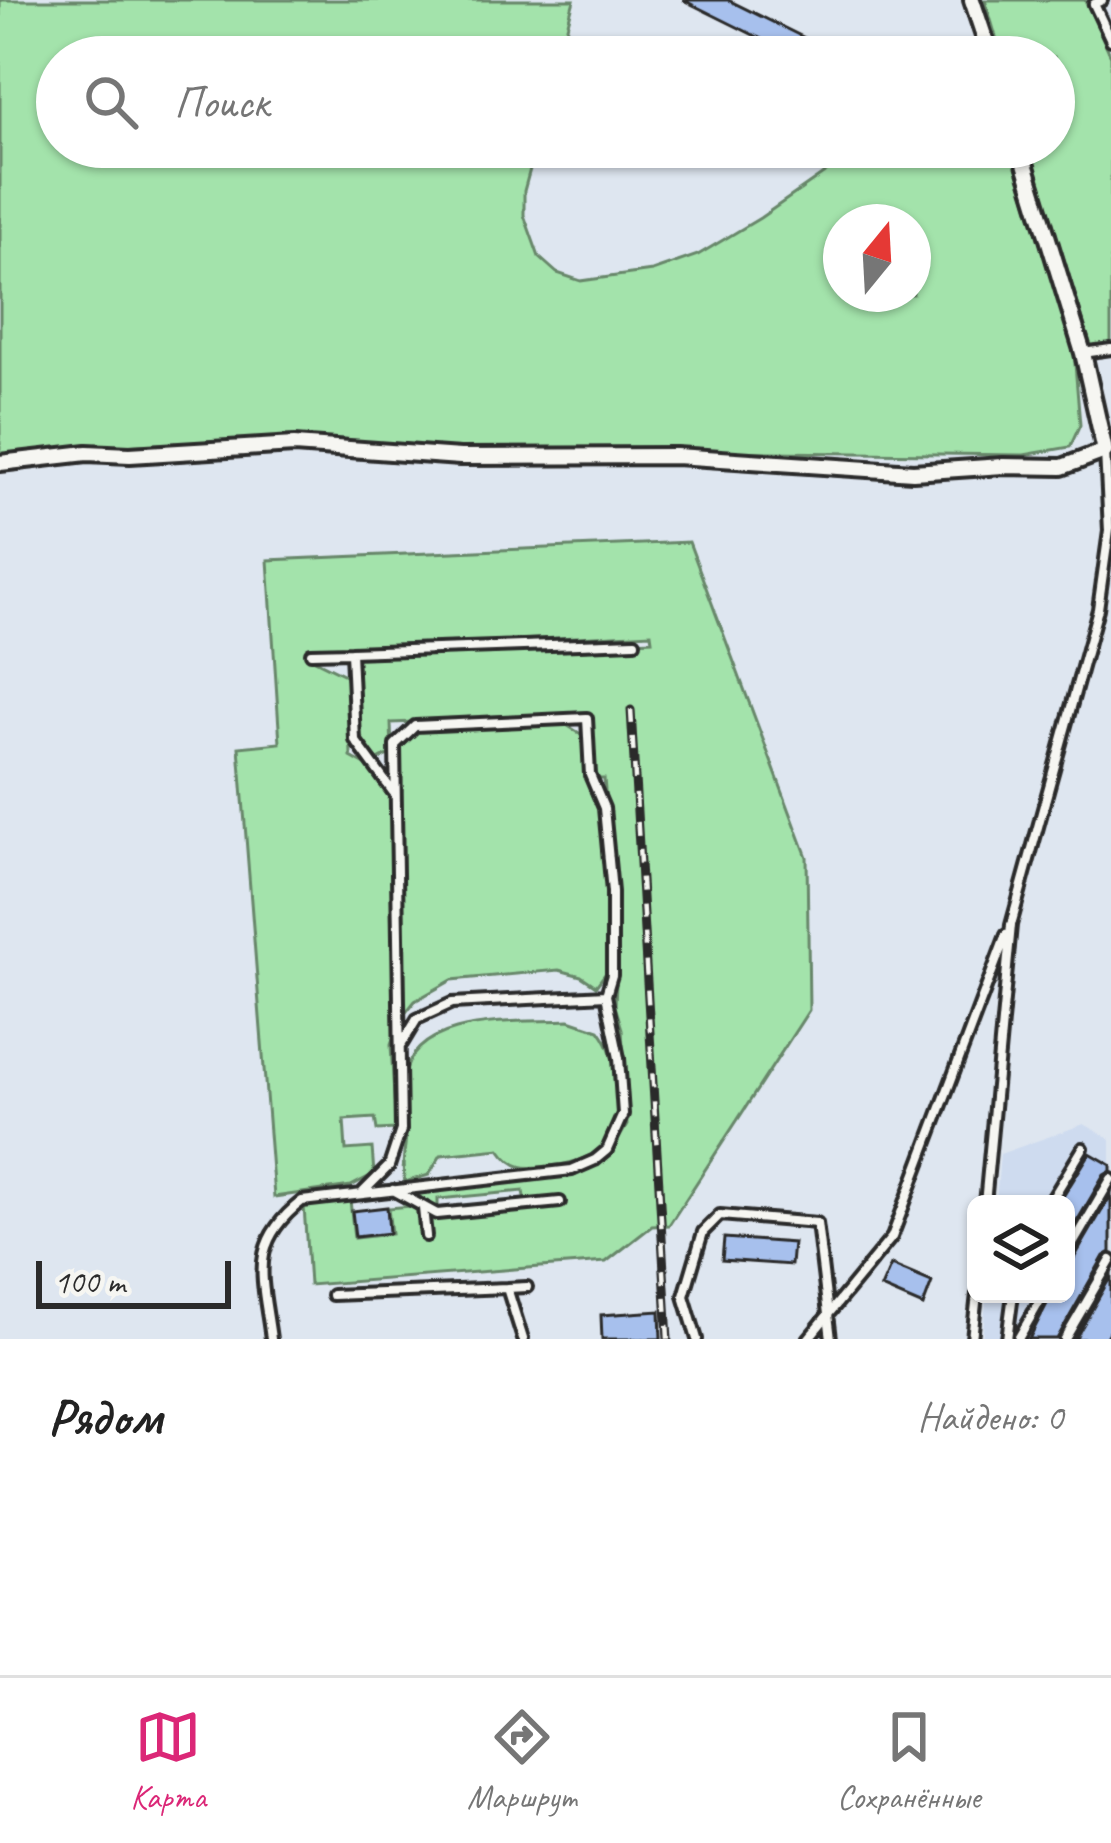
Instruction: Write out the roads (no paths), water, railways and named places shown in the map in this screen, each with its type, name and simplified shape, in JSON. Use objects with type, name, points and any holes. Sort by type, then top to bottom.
[{"type":"street","points":[[972,0],[984,36]]},
{"type":"street","points":[[0,463],[87,453],[130,455],[294,445],[460,457],[676,456],[913,472],[1062,467],[1106,451],[1026,168]]},
{"type":"lane","points":[[1102,0],[1094,4],[1111,40]]},
{"type":"lane","points":[[1082,353],[1111,349]]},
{"type":"lane","points":[[808,1339],[892,1237],[1011,925],[1106,587],[1106,451]]},
{"type":"lane","points":[[311,653],[635,642]]},
{"type":"lane","points":[[351,652],[355,740],[394,794]]},
{"type":"lane","points":[[271,1339],[263,1252],[280,1219],[302,1201],[553,1174],[580,1168],[601,1156],[617,1135],[624,1109],[606,995],[612,975],[612,892],[604,808],[590,775],[587,718],[415,726],[395,745],[399,1144],[384,1174],[364,1192]]},
{"type":"lane","points":[[376,764],[395,754]]},
{"type":"lane","points":[[987,1195],[1011,925]]},
{"type":"lane","points":[[400,1052],[417,1019],[452,1003],[606,995]]},
{"type":"lane","points":[[1054,1195],[1083,1148]]},
{"type":"lane","points":[[1075,1241],[1111,1179]]},
{"type":"lane","points":[[392,1190],[437,1214],[560,1202]]},
{"type":"lane","points":[[422,1207],[426,1236]]},
{"type":"lane","points":[[697,1339],[684,1296],[703,1232],[720,1215],[817,1222],[831,1339]]},
{"type":"lane","points":[[1066,1339],[1111,1260]]},
{"type":"lane","points":[[332,1295],[527,1287]]},
{"type":"lane","points":[[507,1288],[523,1339]]},
{"type":"lane","points":[[972,1339],[975,1303]]},
{"type":"lane","points":[[1007,1339],[1012,1303]]},
{"type":"lane","points":[[1018,1339],[1039,1303]]},
{"type":"railway","points":[[631,710],[668,1339]]}]
